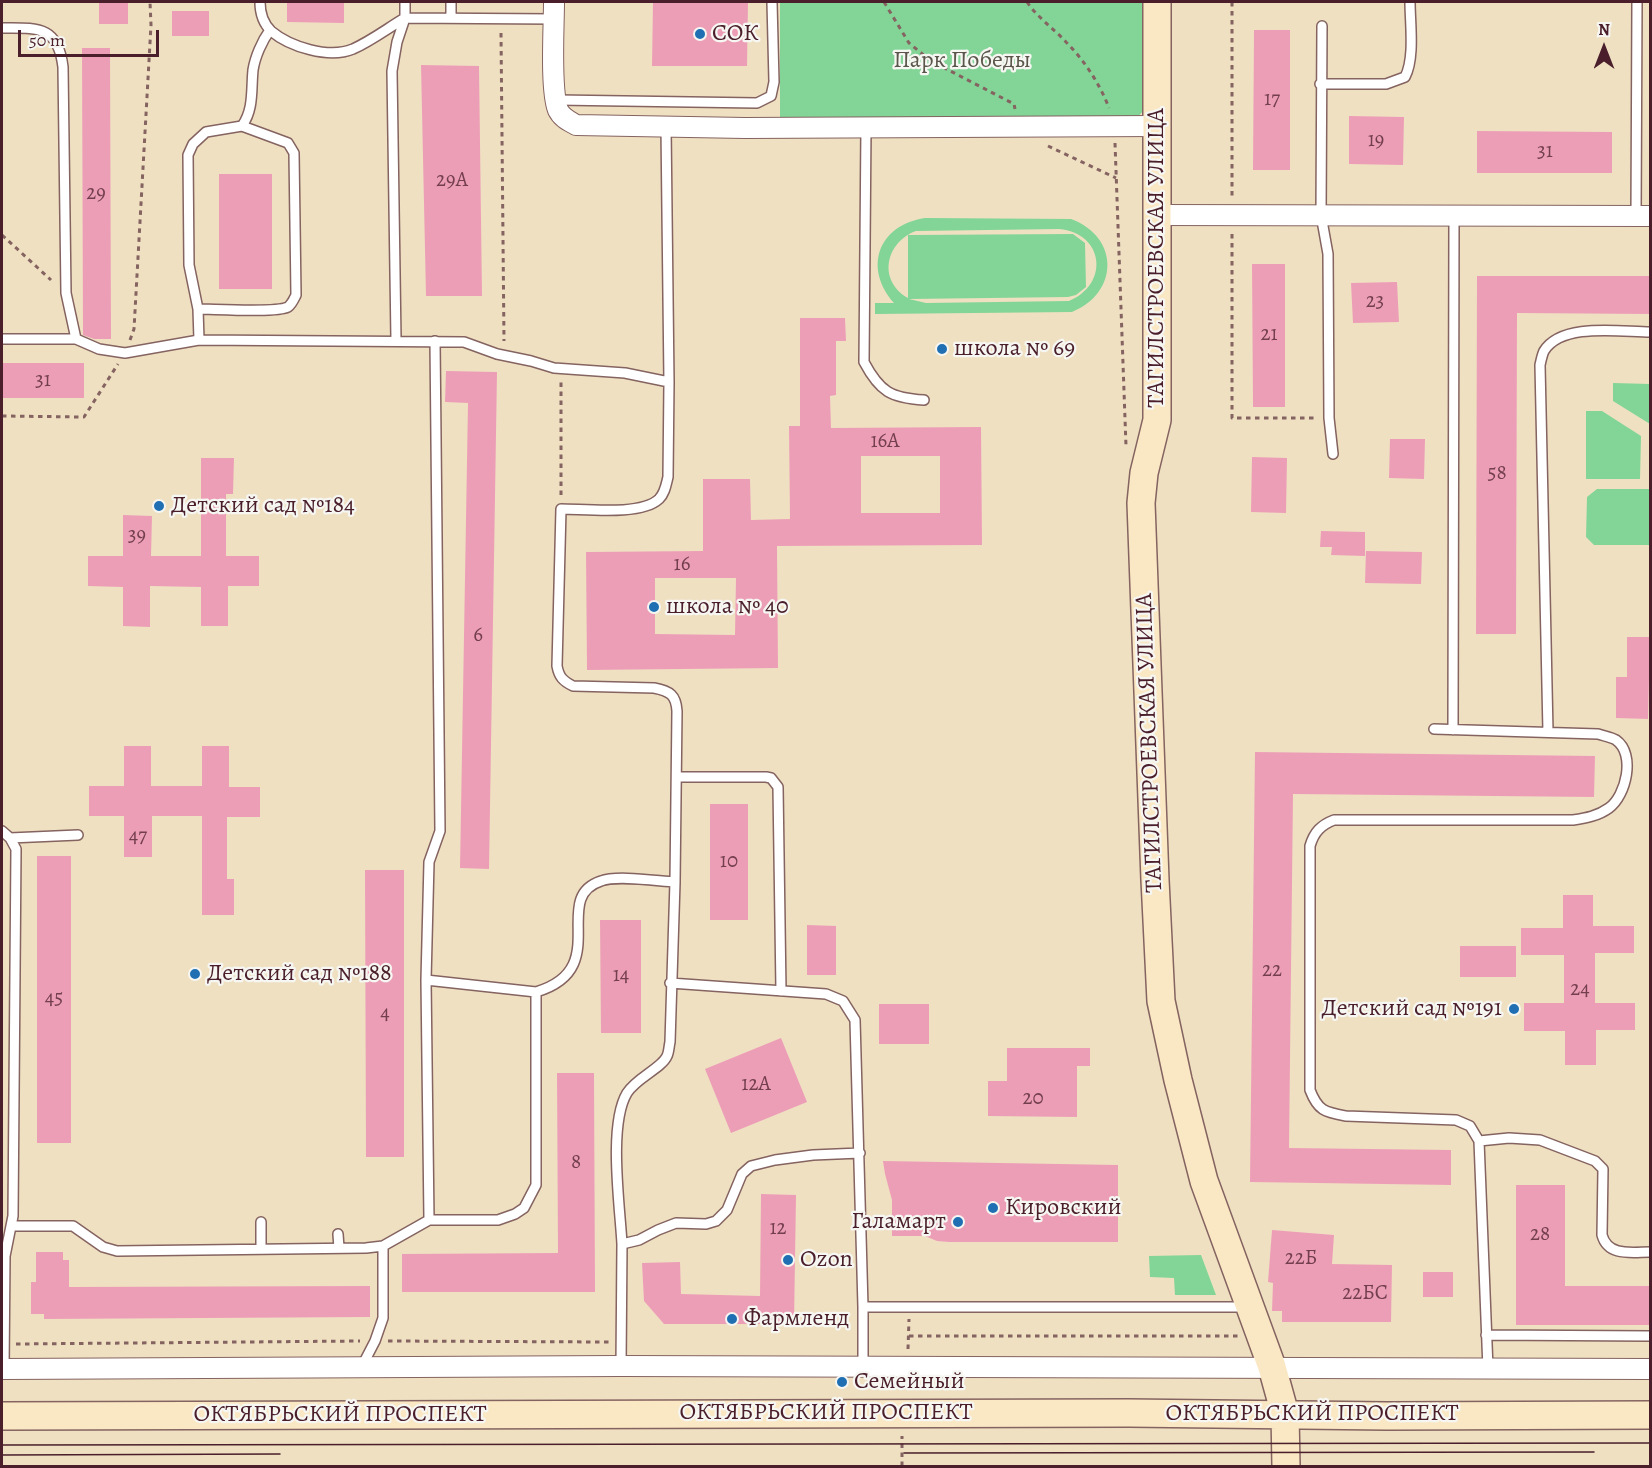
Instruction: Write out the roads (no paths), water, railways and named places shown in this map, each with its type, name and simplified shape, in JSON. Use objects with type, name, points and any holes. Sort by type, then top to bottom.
[{"type":"main road","name":"ТАГИЛСТРОЕВСКАЯ УЛИЦА","points":[[1157,2],[1157,420],[1144,473],[1141,503],[1161,1001],[1178,1080],[1204,1180],[1272,1367],[1285,1414],[1286,1467]]},
{"type":"main road","name":"ОКТЯБРЬСКИЙ ПРОСПЕКТ","points":[[2,1416],[1104,1413],[1387,1416],[1650,1415]]},
{"type":"street","points":[[554,10],[556,100],[559,111],[565,119],[576,125],[666,127],[1156,126]]},
{"type":"street","points":[[1157,215],[1643,216]]},
{"type":"street","points":[[3,1369],[863,1366],[1650,1369]]},
{"type":"lane","points":[[260,2],[260,13],[270,30],[303,49],[326,52],[351,50],[405,18],[501,19],[554,10]]},
{"type":"lane","points":[[396,340],[392,71],[397,42],[405,18],[405,2]]},
{"type":"lane","points":[[451,2],[451,17]]},
{"type":"lane","points":[[556,100],[757,103],[765,100],[771,96],[774,82],[772,2]]},
{"type":"lane","points":[[1320,84],[1386,84],[1405,77],[1409,70],[1410,59],[1410,2]]},
{"type":"lane","points":[[1638,2],[1643,216]]},
{"type":"lane","points":[[1322,26],[1321,215],[1328,254],[1329,418],[1333,454]]},
{"type":"lane","points":[[2,28],[28,28],[43,31],[54,38],[61,50],[66,293],[76,339]]},
{"type":"lane","points":[[243,126],[249,117],[254,67],[265,37],[270,30]]},
{"type":"lane","points":[[198,309],[287,308],[296,295],[294,153],[288,143],[243,126],[206,132],[193,144],[188,155],[189,265],[198,309],[199,340]]},
{"type":"lane","points":[[621,1366],[622,1244],[618,1172],[619,1112],[626,1094],[635,1082],[666,1057],[670,1042],[678,711],[673,695],[665,690],[573,687],[559,676],[557,666],[561,508],[636,509],[650,506],[660,499],[665,490],[668,477],[669,382],[666,127]]},
{"type":"lane","points":[[866,127],[864,362],[875,382],[891,395],[924,400]]},
{"type":"lane","points":[[1453,730],[1454,215]]},
{"type":"lane","points":[[1548,732],[1540,365],[1543,352],[1552,342],[1566,333],[1650,332]]},
{"type":"lane","points":[[2,339],[76,339],[99,349],[125,353],[199,340],[464,342],[504,356],[561,369],[625,373],[669,382]]},
{"type":"lane","points":[[429,1220],[426,980],[429,862],[440,831],[435,341]]},
{"type":"lane","points":[[1434,729],[1598,734],[1616,741],[1622,747],[1626,758],[1626,782],[1617,800],[1609,808],[1593,816],[1573,820],[1334,820],[1324,824],[1318,830],[1310,846],[1310,1090],[1320,1109],[1346,1116],[1456,1120],[1470,1126],[1479,1140],[1488,1369]]},
{"type":"lane","points":[[678,777],[766,777],[771,778],[778,787],[781,991]]},
{"type":"lane","points":[[2,831],[10,837],[16,849],[12,1226],[5,1256],[3,1369]]},
{"type":"lane","points":[[10,837],[78,835]]},
{"type":"lane","points":[[426,980],[536,992],[551,988],[570,973],[577,956],[577,912],[582,896],[590,886],[603,880],[675,882]]},
{"type":"lane","points":[[670,983],[836,997],[843,1001],[855,1020],[860,1153],[863,1366]]},
{"type":"lane","points":[[12,1226],[73,1226],[92,1241],[110,1250],[261,1249],[383,1246],[429,1220],[498,1220],[524,1208],[536,1185],[536,992]]},
{"type":"lane","points":[[1479,1140],[1509,1138],[1540,1140],[1595,1161],[1603,1169],[1604,1176],[1602,1235],[1604,1242],[1614,1251],[1650,1252]]},
{"type":"lane","points":[[2,1141],[14,1141]]},
{"type":"lane","points":[[622,1244],[639,1240],[676,1223],[706,1224],[716,1221],[727,1210],[742,1174],[751,1166],[813,1155],[860,1153]]},
{"type":"lane","points":[[261,1222],[261,1249]]},
{"type":"lane","points":[[338,1234],[339,1248]]},
{"type":"lane","points":[[361,1368],[375,1341],[383,1318],[383,1246]]},
{"type":"lane","points":[[863,1306],[1250,1307]]},
{"type":"lane","points":[[1486,1335],[1650,1336]]},
{"type":"tram line","points":[[2,1445],[1650,1443]]},
{"type":"tram line","points":[[904,1453],[1594,1452]]},
{"type":"tram line","points":[[2,1455],[280,1454]]},
{"type":"place","name":"СОК","points":[[700,34]]},
{"type":"place","name":"школа № 69","points":[[942,349]]},
{"type":"place","name":"Детский сад №184","points":[[159,506]]},
{"type":"place","name":"школа № 40","points":[[654,607]]},
{"type":"place","name":"Детский сад №188","points":[[195,974]]},
{"type":"place","name":"Детский сад №191","points":[[1514,1009]]},
{"type":"place","name":"Кировский","points":[[993,1208]]},
{"type":"place","name":"Галамарт","points":[[958,1222]]},
{"type":"place","name":"Ozon","points":[[788,1260]]},
{"type":"place","name":"Фармленд","points":[[732,1319]]},
{"type":"place","name":"Семейный","points":[[842,1382]]},
{"type":"park label","name":"Парк Победы","points":[[962,61]]}]
